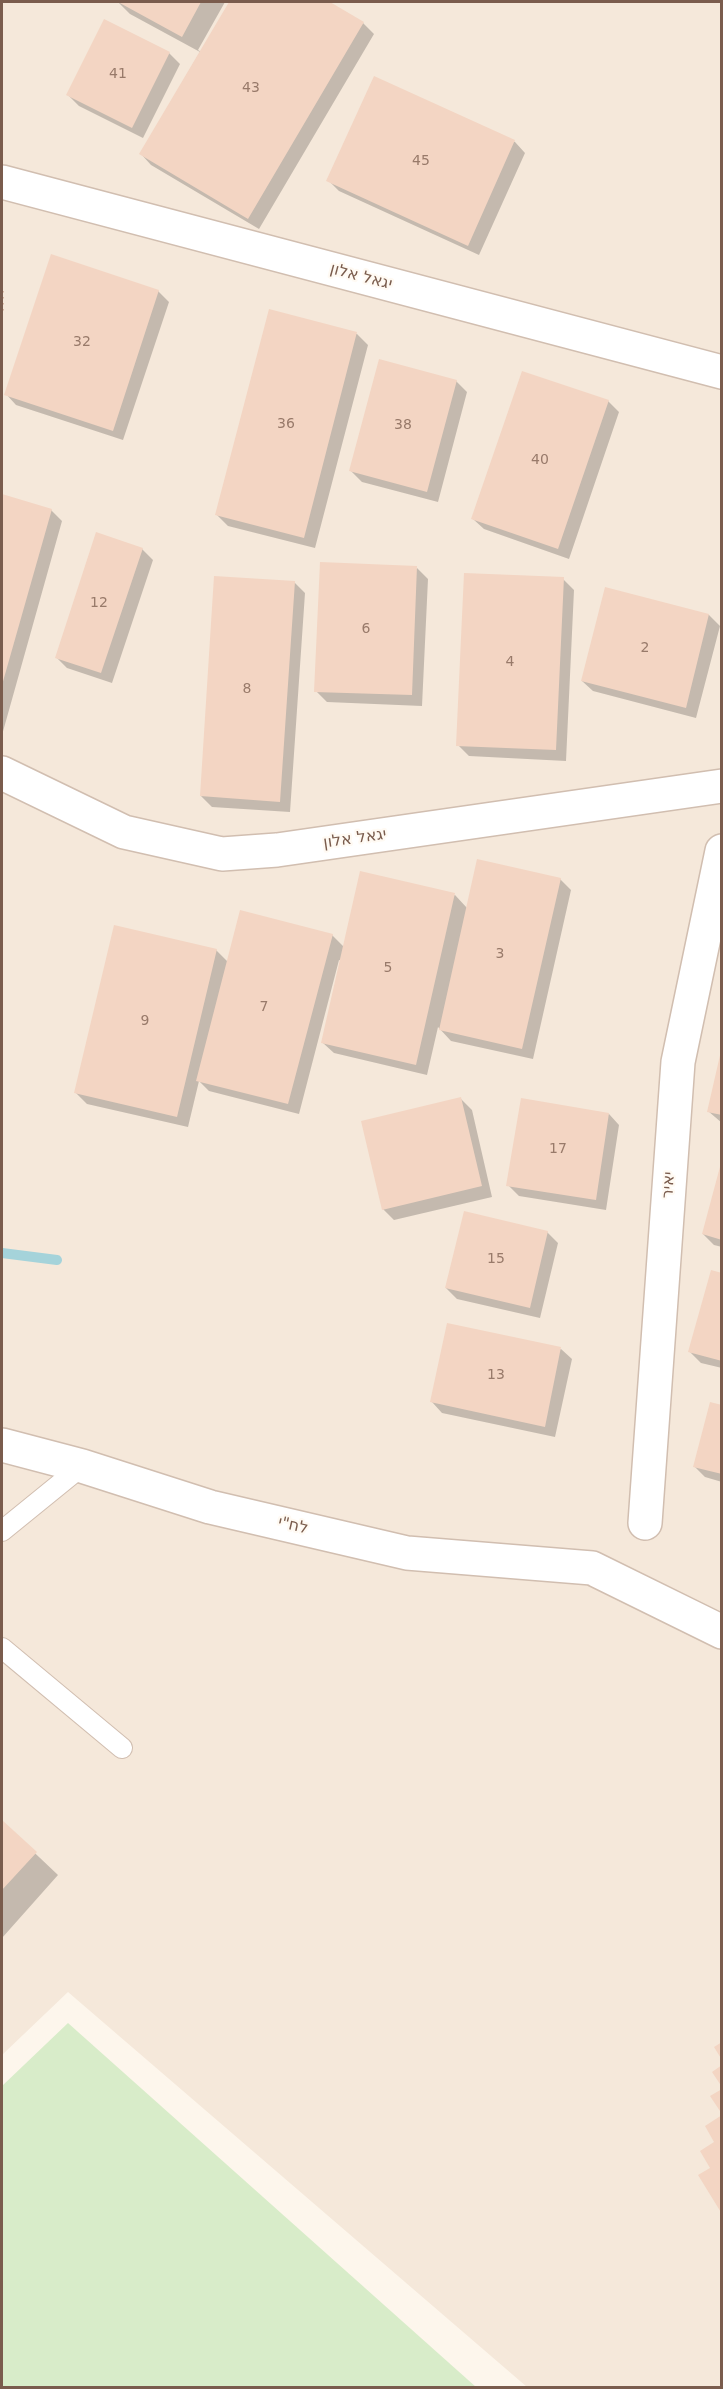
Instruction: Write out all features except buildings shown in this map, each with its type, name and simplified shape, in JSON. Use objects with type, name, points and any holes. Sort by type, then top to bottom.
[{"type":"street","name":"יגאל אלון","points":[[2,182],[722,372]]},
{"type":"street","name":"יגאל אלון","points":[[2,773],[124,832],[222,854],[277,850],[722,786]]},
{"type":"street","name":"יאיר","points":[[645,1523],[678,1062],[711,946],[722,851]]},
{"type":"street","name":"לח\"י","points":[[2,1445],[82,1466],[210,1507],[407,1553],[592,1568],[722,1632]]},
{"type":"lane","points":[[2,1531],[82,1466]]},
{"type":"lane","points":[[2,1648],[122,1748]]},
{"type":"path","points":[[2,291],[2,313]]},
{"type":"shaded area","points":[[2,2],[721,2],[721,2387],[527,2387],[68,1992],[2,2055]]},
{"type":"green space","points":[[68,2023],[476,2387],[2,2387],[2,2086]]},
{"type":"waterway","points":[[2,1253],[57,1260]]}]
